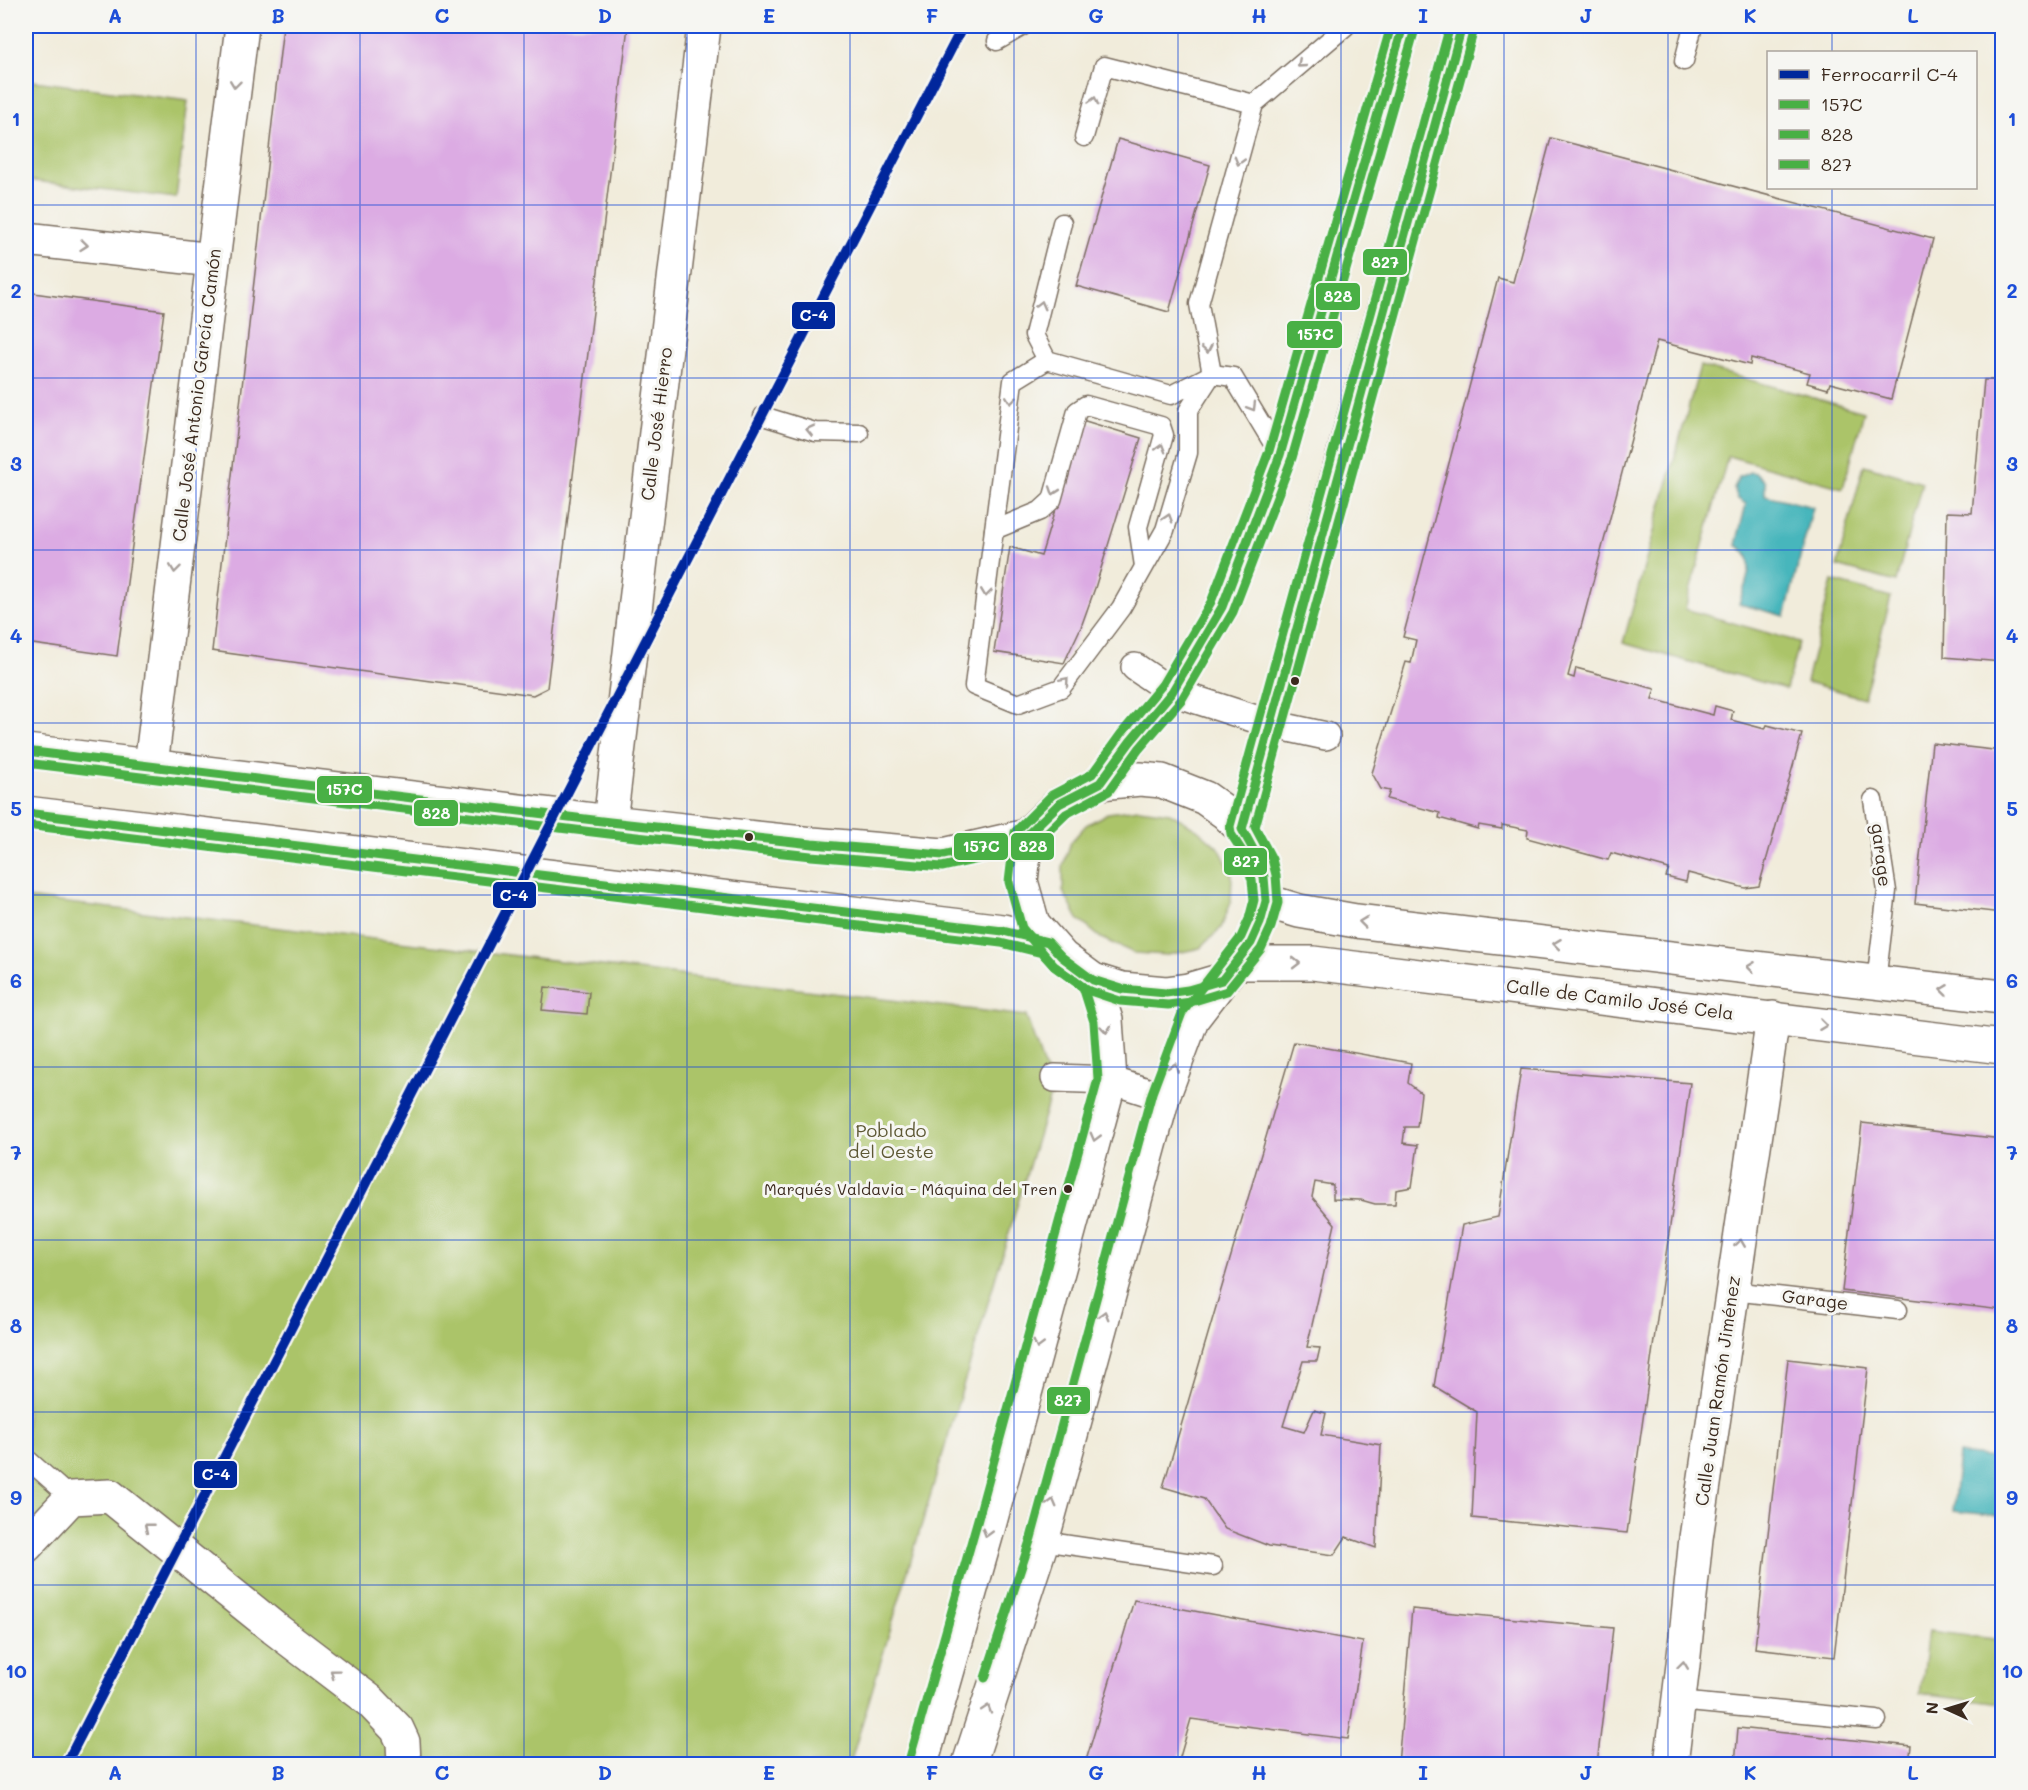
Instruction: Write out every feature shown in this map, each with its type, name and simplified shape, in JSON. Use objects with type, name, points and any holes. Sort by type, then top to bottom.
[{"type":"street","name":"Calle José Antonio García Camón","points":[[151,765],[242,26]]},
{"type":"street","name":"Calle José Hierro","points":[[610,822],[704,26]]},
{"type":"street","points":[[1100,783],[1130,742],[1172,692],[1222,607],[1280,455],[1403,26]]},
{"type":"street","points":[[1242,829],[1462,26]]},
{"type":"street","points":[[26,239],[213,260]]},
{"type":"street","points":[[1135,667],[1172,692],[1271,724],[1326,736]]},
{"type":"street","points":[[26,751],[610,822],[812,844],[944,855],[1026,836],[1059,804],[1100,783],[1140,779],[1162,781],[1183,787],[1205,798],[1226,813],[1242,829],[1260,862],[1264,877],[1266,901],[1260,923],[1251,943],[1192,1019],[1163,1097],[1042,1541],[969,1764]]},
{"type":"street","points":[[26,813],[1003,931],[1048,942]]},
{"type":"street","name":"Calle de Camilo José Cela","points":[[1026,836],[1021,880],[1033,924],[1062,957],[1093,980],[1122,989],[1166,993],[1188,990],[1229,971],[1313,963],[2002,1047]]},
{"type":"street","points":[[1266,901],[1299,911],[1356,921],[2002,997]]},
{"type":"street","points":[[921,1764],[1110,1080],[1106,1020],[1093,980]]},
{"type":"street","name":"Calle Juan Ramón Jiménez","points":[[1671,1764],[1696,1538],[1773,1018]]},
{"type":"street","points":[[1055,1078],[1110,1080],[1163,1097]]},
{"type":"street","points":[[26,1546],[71,1498],[110,1496],[283,1635],[375,1694],[404,1721],[404,1764]]},
{"type":"lane","points":[[997,41],[1023,26]]},
{"type":"lane","points":[[1280,455],[1233,377],[1212,374],[1172,395],[1047,360],[1013,381],[974,686],[1018,704],[1061,688],[1121,608],[1165,530],[1188,453],[1188,411],[1212,374],[1199,304],[1254,104],[1346,26]]},
{"type":"lane","points":[[1684,61],[1693,26]]},
{"type":"lane","points":[[1084,137],[1104,66],[1254,104]]},
{"type":"lane","points":[[1047,360],[1034,334],[1062,223]]},
{"type":"lane","points":[[994,530],[1040,511],[1052,500],[1077,411],[1086,405],[1161,426],[1164,435],[1138,527],[1144,566]]},
{"type":"lane","points":[[763,416],[814,432],[859,433]]},
{"type":"lane","name":"garage","points":[[1873,800],[1887,891],[1876,982]]},
{"type":"lane","name":"Garage","points":[[1733,1291],[1898,1310]]},
{"type":"lane","points":[[26,1458],[71,1498]]},
{"type":"lane","points":[[1042,1541],[1213,1566]]},
{"type":"lane","points":[[1678,1701],[1877,1720]]},
{"type":"green space","points":[[26,80],[188,101],[176,198],[26,180]]},
{"type":"green space","points":[[1700,366],[1864,412],[1843,488],[1728,456],[1685,609],[1799,642],[1786,689],[1623,643]]},
{"type":"green space","points":[[1864,465],[1922,482],[1896,582],[1837,566]]},
{"type":"green space","points":[[1832,581],[1891,597],[1864,698],[1806,682]]},
{"type":"green space","points":[[1139,809],[1170,813],[1197,829],[1219,848],[1232,873],[1231,902],[1221,928],[1200,948],[1168,955],[1134,953],[1101,938],[1078,919],[1063,891],[1063,866],[1071,842],[1086,825],[1108,813]]},
{"type":"green space","name":"Poblado del Oeste","points":[[26,898],[1026,1016],[1052,1089],[850,1764],[26,1764]]},
{"type":"green space","points":[[1928,1631],[2002,1640],[2002,1704],[1920,1694]]},
{"type":"water","points":[[1750,472],[1756,473],[1765,482],[1765,495],[1813,507],[1785,616],[1739,604],[1749,571],[1749,563],[1743,550],[1736,545],[1746,504],[1738,499],[1734,488],[1739,477]]},
{"type":"water","points":[[1959,1454],[2002,1459],[2002,1516],[1953,1511]]},
{"type":"building","points":[[283,26],[628,26],[547,688],[533,695],[212,651]]},
{"type":"building","points":[[1551,138],[1933,239],[1891,399],[1830,383],[1828,389],[1807,383],[1810,373],[1751,358],[1750,365],[1657,341],[1568,676],[1574,678],[1576,668],[1655,689],[1652,699],[1713,715],[1715,706],[1733,711],[1731,720],[1765,729],[1767,725],[1802,734],[1759,886],[1745,888],[1688,873],[1686,882],[1666,877],[1669,869],[1611,853],[1608,860],[1527,838],[1528,830],[1502,825],[1502,829],[1479,825],[1478,829],[1439,818],[1440,813],[1387,799],[1390,791],[1381,789],[1372,773],[1406,662],[1411,663],[1416,640],[1403,637],[1498,278],[1513,282]]},
{"type":"building","points":[[1118,139],[1210,165],[1169,312],[1076,286]]},
{"type":"building","points":[[26,292],[164,311],[117,656],[26,643]]},
{"type":"building","points":[[1984,380],[2002,380],[2002,662],[1944,657],[1947,512],[1972,513]]},
{"type":"building","points":[[1082,420],[1141,438],[1081,627],[1064,663],[994,652],[1010,547],[1041,556]]},
{"type":"building","points":[[1932,743],[2002,751],[2002,913],[1915,903]]},
{"type":"building","points":[[545,987],[589,992],[587,1014],[542,1010]]},
{"type":"building","points":[[1294,1042],[1411,1063],[1408,1083],[1421,1093],[1417,1127],[1405,1127],[1403,1143],[1418,1145],[1412,1187],[1396,1190],[1395,1204],[1333,1199],[1333,1185],[1315,1182],[1312,1197],[1335,1224],[1307,1347],[1320,1348],[1317,1361],[1303,1361],[1283,1426],[1304,1432],[1314,1410],[1326,1413],[1321,1435],[1381,1445],[1376,1548],[1346,1537],[1334,1555],[1269,1546],[1225,1529],[1204,1499],[1163,1487]]},
{"type":"building","points":[[1521,1069],[1690,1083],[1627,1533],[1472,1518],[1477,1412],[1434,1386],[1462,1225],[1498,1217]]},
{"type":"building","points":[[1862,1123],[2002,1139],[2002,1310],[1842,1291]]},
{"type":"building","points":[[1788,1359],[1868,1368],[1834,1657],[1755,1648]]},
{"type":"building","points":[[1134,1600],[1363,1642],[1348,1739],[1191,1719],[1178,1764],[1085,1764]]},
{"type":"building","points":[[1412,1609],[1613,1628],[1597,1764],[1398,1764]]},
{"type":"building","points":[[1738,1728],[1911,1746],[1909,1764],[1735,1764]]},
{"type":"rail line","name":"C-4","points":[[66,1764],[963,26]]},
{"type":"transit line","name":"827","points":[[909,1761],[978,1519],[1098,1079],[1094,1022],[1083,987],[1054,966],[1022,928],[1009,882],[1015,832],[1052,795],[1092,774],[1121,734],[1162,685],[1211,602],[1269,451],[1391,26]]},
{"type":"transit line","name":"157C","points":[[26,751],[610,822],[812,844],[943,855],[1026,836],[1059,804],[1100,783],[1130,742],[1172,692],[1222,607],[1280,455],[1403,26]]},
{"type":"transit line","name":"827","points":[[985,1678],[1031,1538],[1152,1093],[1182,1013],[1241,937],[1249,919],[1254,900],[1252,880],[1242,851],[1231,834],[1230,826],[1450,26]]},
{"type":"transit line","name":"157C","points":[[26,813],[1003,931],[1048,942],[1062,957],[1093,980],[1122,989],[1166,993],[1188,990],[1222,980],[1251,943],[1266,901],[1260,862],[1242,829],[1462,26]]},
{"type":"transit line","name":"828","points":[[26,763],[609,834],[811,856],[942,867],[1032,847],[1066,814],[1109,791],[1139,749],[1182,699],[1233,612],[1292,458],[1415,29]]},
{"type":"transit line","name":"828","points":[[26,825],[1001,943],[1042,953],[1054,966],[1087,990],[1120,1001],[1168,1005],[1191,1002],[1227,991],[1261,949],[1278,903],[1276,875],[1272,859],[1255,827],[1474,29]]},
{"type":"place","name":"Marqués Valdavia - Máquina del Tren","points":[[1068,1189]]}]
